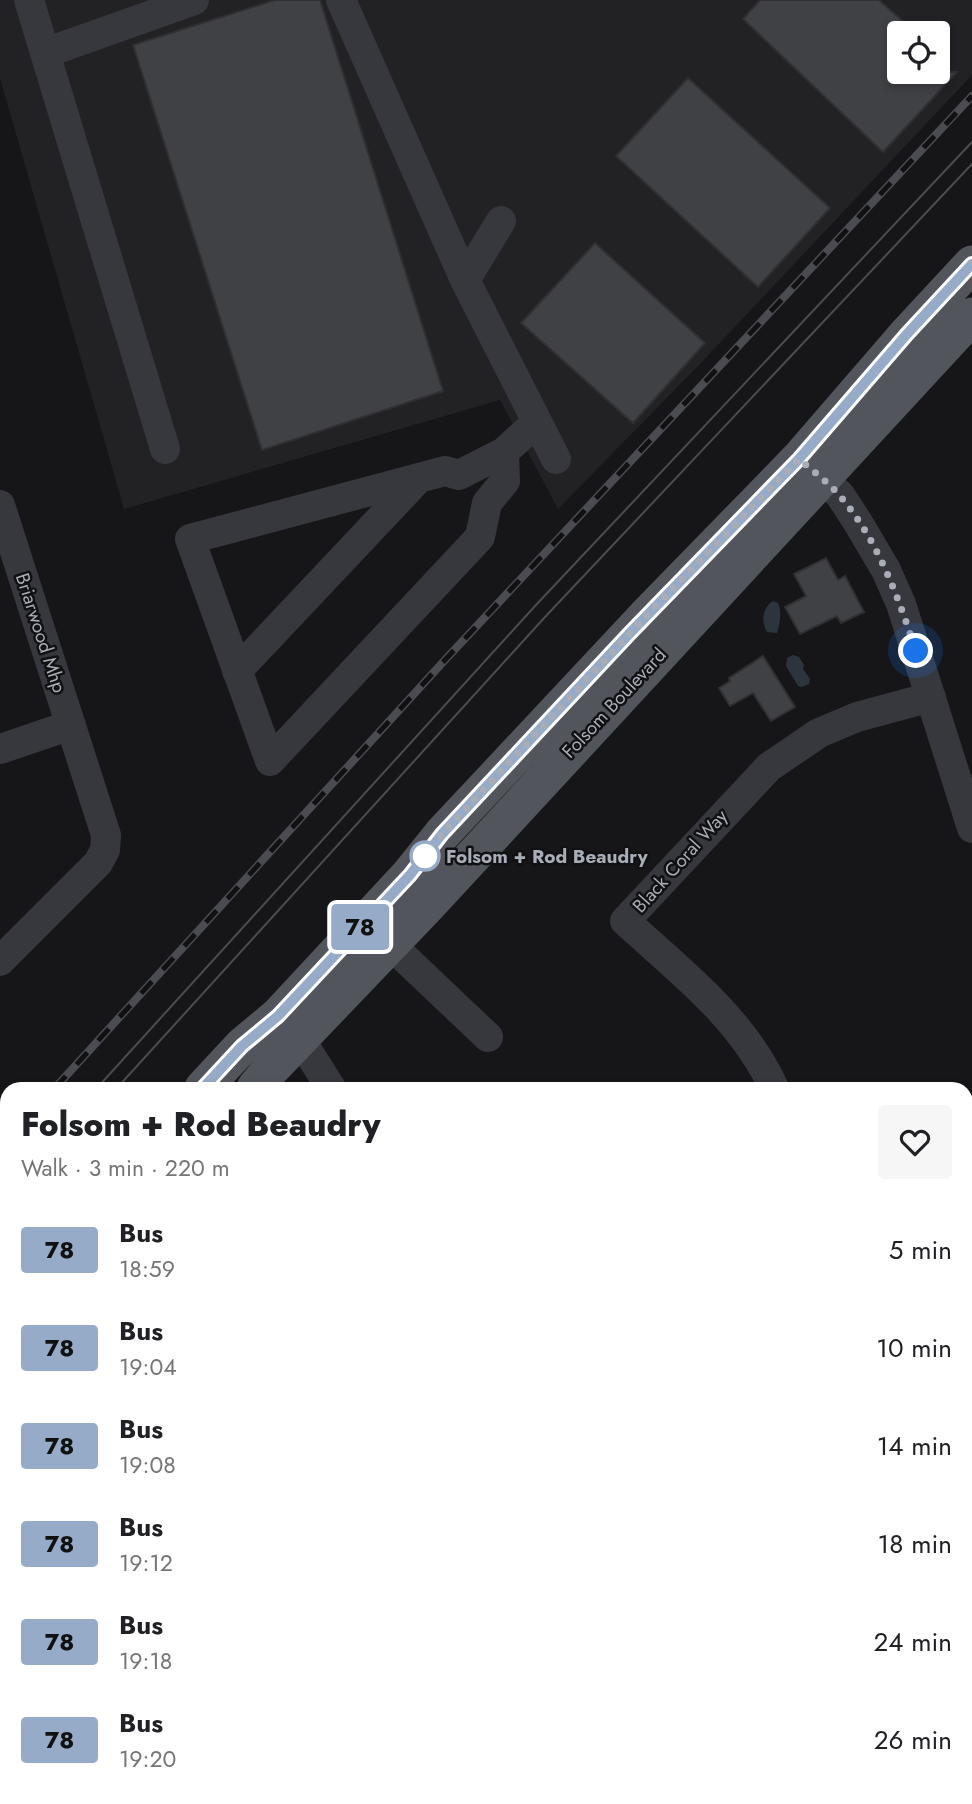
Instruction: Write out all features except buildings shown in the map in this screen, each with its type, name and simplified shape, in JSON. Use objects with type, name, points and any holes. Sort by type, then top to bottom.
[{"type":"main road","name":"Folsom Boulevard","points":[[209,1082],[242,1046],[289,1027],[391,945],[811,469],[907,334],[972,264]]},
{"type":"main road","name":"Folsom Boulevard","points":[[260,1082],[269,1071],[289,1027],[442,834],[630,633],[811,469],[972,316]]},
{"type":"street","points":[[29,0],[165,449]]},
{"type":"street","points":[[45,53],[194,0]]},
{"type":"street","points":[[341,0],[465,280],[556,458]]},
{"type":"street","points":[[465,280],[502,221]]},
{"type":"street","points":[[459,475],[505,452],[537,422]]},
{"type":"street","points":[[487,503],[459,475],[445,471],[190,539],[270,761],[480,537],[487,503],[505,481],[505,452]]},
{"type":"street","points":[[811,469],[840,495],[886,569],[901,604],[972,828]]},
{"type":"street","points":[[237,671],[419,479]]},
{"type":"street","name":"Briarwood Mhp","points":[[0,505],[6,542],[71,725],[106,835],[105,850],[98,863],[0,961]]},
{"type":"street","name":"Black Coral Way","points":[[771,1082],[750,1044],[722,1010],[625,921],[768,767],[819,733],[857,717],[931,697]]},
{"type":"street","points":[[0,749],[71,725]]},
{"type":"street","points":[[391,945],[488,1037]]},
{"type":"street","points":[[289,1027],[327,1082]]},
{"type":"shaded area","points":[[0,0],[972,0],[972,75],[700,364],[558,509],[500,400],[124,509],[0,78]]},
{"type":"shaded area","points":[[773,601],[778,603],[780,610],[777,633],[767,632],[764,624],[765,611]]},
{"type":"shaded area","points":[[793,655],[799,657],[810,679],[809,684],[802,687],[798,686],[786,666],[787,658]]},
{"type":"tram line","points":[[102,1082],[535,606],[972,142]]},
{"type":"tram line","points":[[122,1082],[545,617],[972,164]]},
{"type":"railway","points":[[60,1082],[444,661],[972,96]]},
{"type":"bus line","name":"78","points":[[209,1082],[242,1046],[278,1016],[410,875],[442,834],[630,633],[799,459],[907,334],[972,264]]},
{"type":"place","name":"Folsom + Rod Beaudry","points":[[425,856]]},
{"type":"route","points":[[425,856],[442,834],[630,633],[799,459],[840,495],[857,521],[886,569],[916,651]]}]
